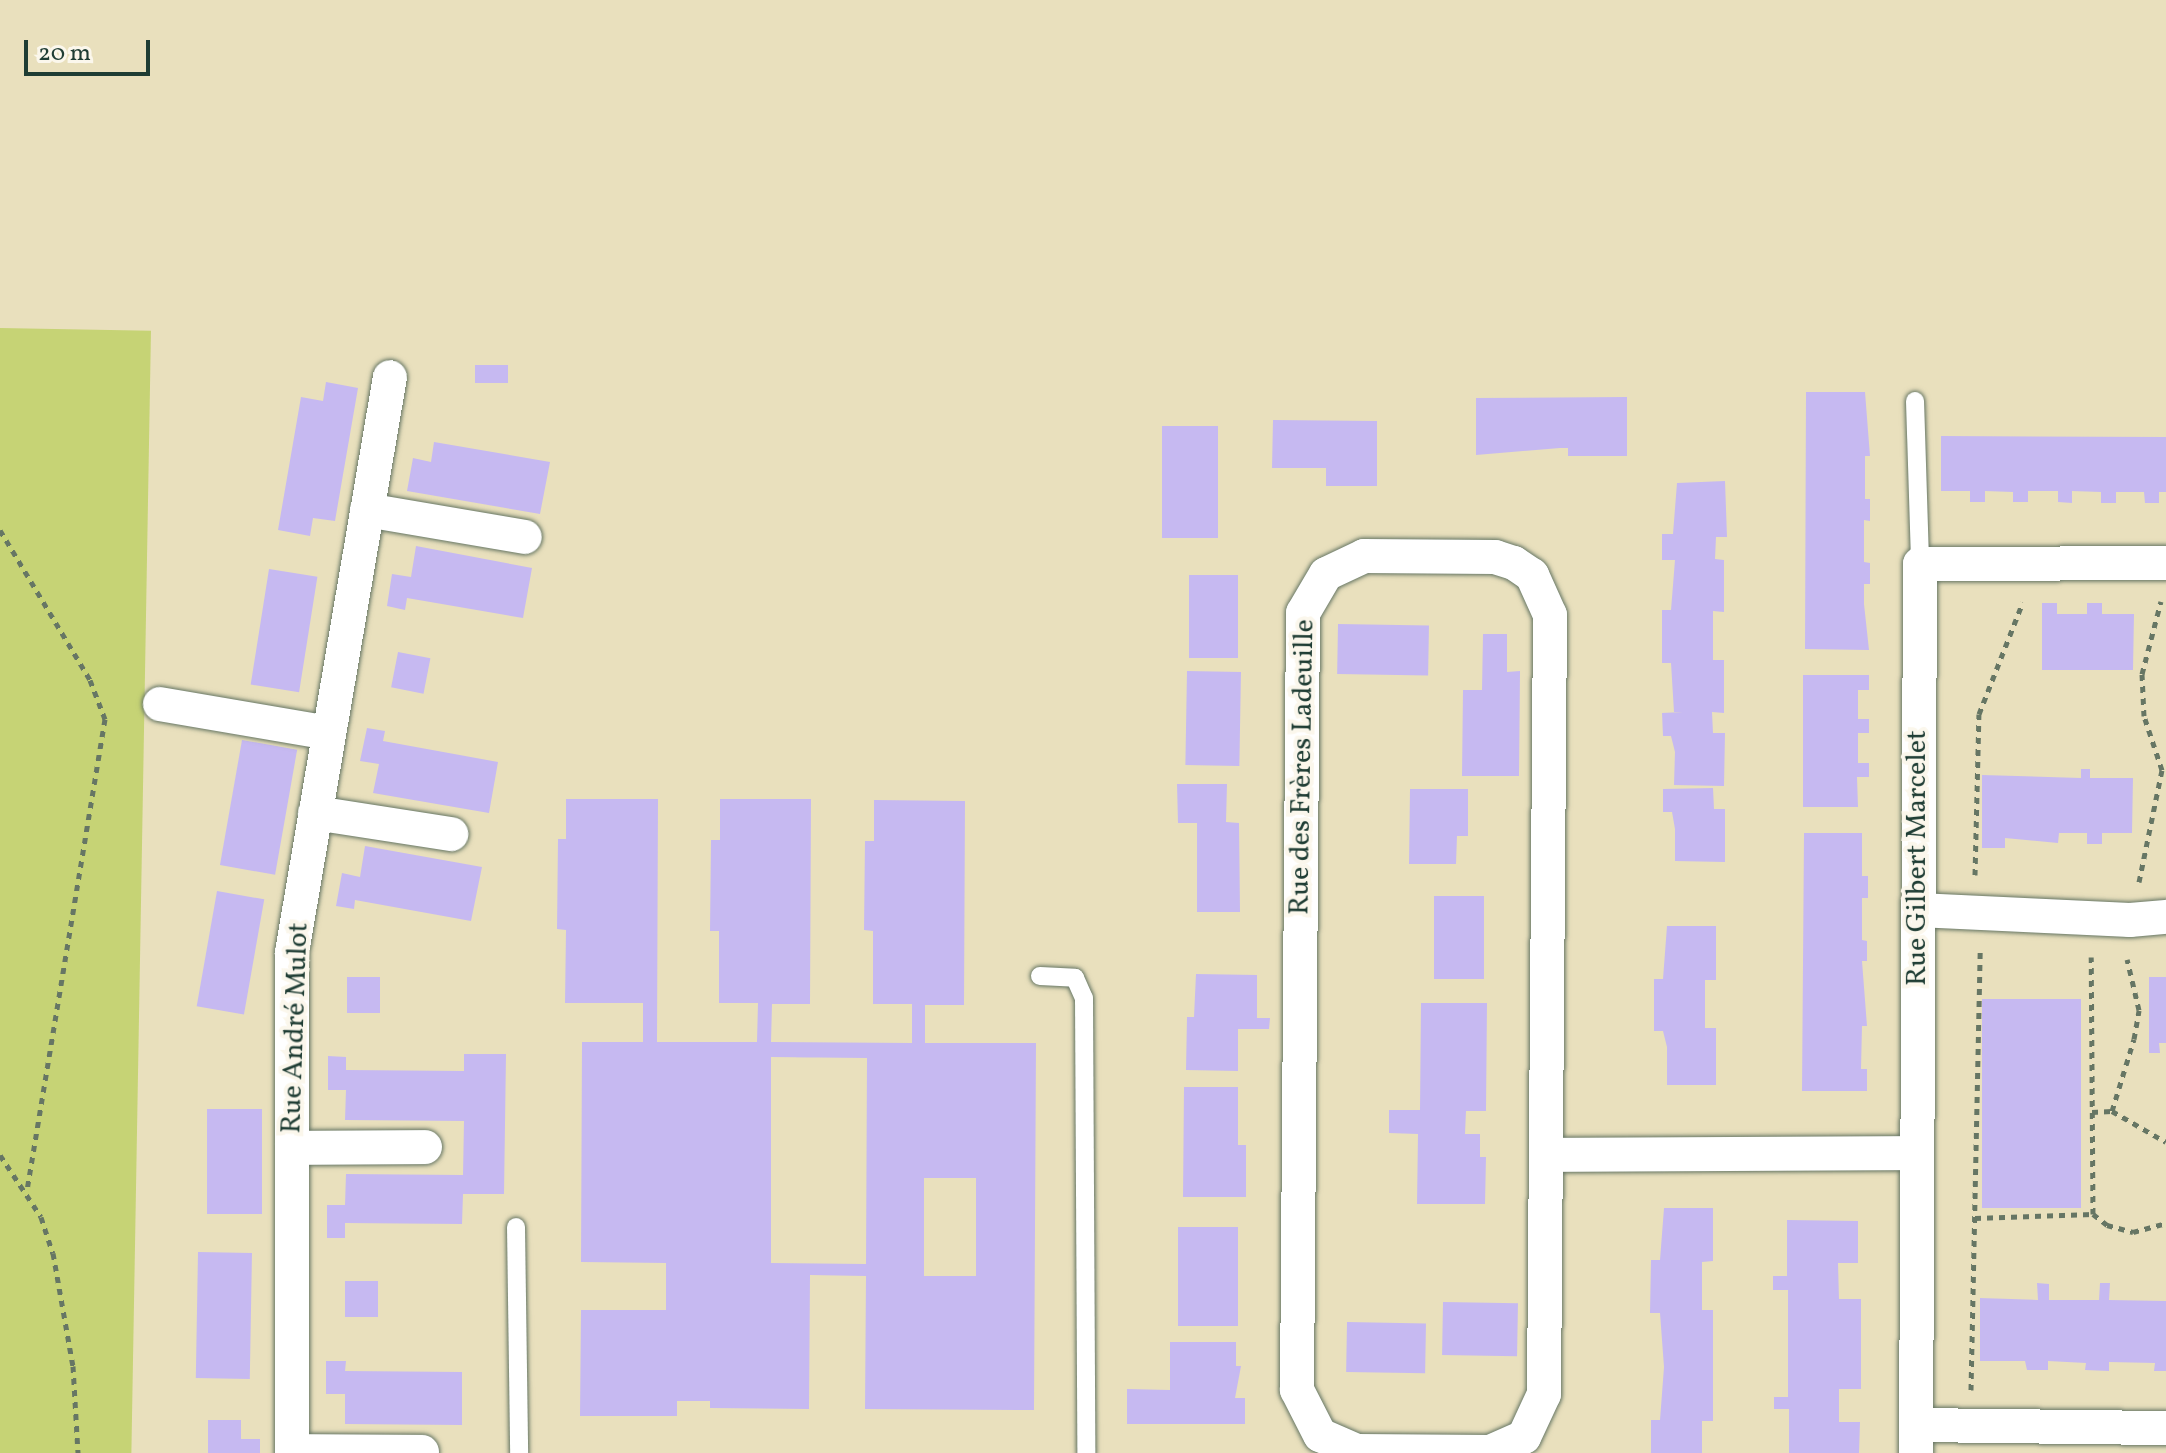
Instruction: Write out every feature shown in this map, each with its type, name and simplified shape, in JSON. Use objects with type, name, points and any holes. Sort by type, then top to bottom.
[{"type":"street","name":"Rue André Mulot","points":[[390,377],[292,952],[292,1452],[422,1452]]},
{"type":"street","points":[[367,510],[525,537]]},
{"type":"street","name":"Rue des Frères Ladeuille","points":[[1364,556],[1495,557],[1532,575],[1550,615],[1546,1155],[1544,1394],[1524,1437],[1491,1452],[1416,1452],[1357,1451],[1320,1435],[1297,1390],[1303,613],[1326,574],[1364,556]]},
{"type":"street","points":[[1920,564],[2038,563],[2164,579]]},
{"type":"street","name":"Rue Gilbert Marcelet","points":[[1916,1439],[1920,564]]},
{"type":"street","points":[[160,704],[329,733]]},
{"type":"street","points":[[315,813],[451,834]]},
{"type":"street","points":[[1918,910],[2130,920],[2166,917]]},
{"type":"street","name":"Rue André Mulot","points":[[292,1148],[425,1147]]},
{"type":"street","points":[[1546,1155],[1915,1153]]},
{"type":"street","points":[[1916,1439],[1971,1426],[2166,1428]]},
{"type":"lane","points":[[1915,401],[1920,564]]},
{"type":"lane","points":[[1040,976],[1075,978],[1084,998],[1086,1453]]},
{"type":"lane","points":[[516,1227],[519,1453]]},
{"type":"path","points":[[0,530],[90,680],[105,719],[27,1192]]},
{"type":"path","points":[[1971,1426],[1981,913],[1974,886],[1979,714],[2038,563]]},
{"type":"path","points":[[2112,1111],[2139,1010],[2128,966],[2130,920],[2160,796],[2162,770],[2144,716],[2142,674],[2164,579]]},
{"type":"path","points":[[2091,918],[2093,1214]]},
{"type":"path","points":[[2092,1112],[2112,1111],[2166,1142]]},
{"type":"path","points":[[0,1155],[41,1217],[58,1277],[73,1366],[78,1453]]},
{"type":"path","points":[[1975,1218],[2093,1214],[2107,1225],[2133,1232],[2166,1223]]},
{"type":"green space","points":[[0,328],[151,331],[131,1453],[0,1453]]},
{"type":"building","points":[[475,365],[508,365],[508,383],[475,383]]},
{"type":"building","points":[[326,382],[358,388],[335,521],[313,518],[310,536],[278,530],[301,397],[323,401]]},
{"type":"building","points":[[1806,392],[1865,392],[1870,456],[1865,456],[1865,499],[1870,499],[1870,521],[1864,520],[1864,562],[1870,563],[1870,584],[1864,584],[1864,604],[1869,650],[1805,649]]},
{"type":"building","points":[[1627,397],[1627,456],[1568,456],[1568,448],[1476,455],[1476,398]]},
{"type":"building","points":[[1273,420],[1377,421],[1377,486],[1326,486],[1326,468],[1272,468]]},
{"type":"building","points":[[1162,426],[1218,426],[1218,538],[1162,538]]},
{"type":"building","points":[[1941,436],[2166,437],[2166,492],[2159,492],[2159,503],[2145,503],[2144,492],[2116,492],[2116,503],[2101,503],[2101,492],[2072,491],[2072,503],[2058,502],[2058,491],[2028,491],[2028,502],[2013,502],[2013,492],[1985,491],[1985,502],[1970,502],[1970,491],[1941,491]]},
{"type":"building","points":[[434,442],[550,462],[540,514],[407,491],[413,458],[431,462]]},
{"type":"building","points":[[1725,481],[1727,537],[1716,537],[1715,559],[1724,560],[1724,612],[1713,611],[1713,660],[1724,660],[1724,713],[1712,712],[1713,733],[1725,733],[1724,786],[1674,785],[1675,752],[1671,736],[1663,736],[1662,713],[1683,712],[1674,712],[1671,663],[1662,663],[1662,610],[1671,610],[1675,560],[1662,560],[1662,534],[1673,534],[1677,483]]},
{"type":"building","points":[[416,546],[532,568],[523,618],[407,598],[405,610],[387,606],[392,574],[411,577]]},
{"type":"building","points":[[269,569],[317,577],[299,692],[251,685]]},
{"type":"building","points":[[1189,575],[1238,575],[1238,658],[1189,658]]},
{"type":"building","points":[[2042,603],[2057,603],[2057,614],[2087,614],[2087,603],[2102,603],[2102,614],[2134,614],[2133,670],[2042,670]]},
{"type":"building","points":[[1338,624],[1429,626],[1428,676],[1337,674]]},
{"type":"building","points":[[1483,634],[1507,634],[1507,672],[1520,671],[1519,776],[1462,776],[1463,690],[1482,690]]},
{"type":"building","points":[[398,652],[430,658],[424,694],[391,687]]},
{"type":"building","points":[[1187,671],[1241,672],[1239,766],[1185,765]]},
{"type":"building","points":[[1803,675],[1869,675],[1869,690],[1858,690],[1858,719],[1869,719],[1869,733],[1858,733],[1858,763],[1869,763],[1869,777],[1857,777],[1858,807],[1803,807]]},
{"type":"building","points":[[367,728],[385,731],[383,741],[498,762],[489,813],[373,793],[379,764],[360,761]]},
{"type":"building","points":[[242,740],[297,750],[275,875],[220,865]]},
{"type":"building","points":[[2081,769],[2090,769],[2090,778],[2133,778],[2132,833],[2102,833],[2102,844],[2087,844],[2087,833],[2059,833],[2058,843],[2005,838],[2005,848],[1982,848],[1982,775],[2081,778]]},
{"type":"building","points":[[1177,784],[1227,784],[1226,822],[1239,823],[1240,912],[1197,912],[1197,823],[1178,823]]},
{"type":"building","points":[[1713,788],[1714,809],[1725,809],[1725,862],[1675,861],[1675,829],[1672,812],[1663,812],[1663,789]]},
{"type":"building","points":[[1410,789],[1468,789],[1468,836],[1457,836],[1456,864],[1409,864]]},
{"type":"building","points":[[566,799],[658,799],[657,1042],[757,1042],[758,1003],[719,1003],[719,931],[710,931],[711,840],[720,840],[720,799],[811,799],[810,1004],[772,1004],[771,1042],[912,1043],[912,1004],[873,1004],[873,931],[864,930],[865,841],[874,841],[874,800],[965,801],[964,1005],[925,1005],[925,1043],[1036,1043],[1034,1410],[865,1409],[866,1276],[810,1275],[809,1409],[710,1408],[710,1401],[677,1401],[677,1416],[580,1416],[581,1310],[666,1310],[666,1263],[581,1262],[582,1042],[643,1042],[643,1003],[565,1003],[566,930],[557,929],[558,839],[566,839]],"holes":[[[771,1057],[867,1058],[866,1264],[771,1263]],[[924,1178],[976,1178],[976,1276],[924,1276]]]},
{"type":"building","points":[[1804,833],[1862,833],[1862,876],[1868,876],[1868,898],[1862,898],[1862,940],[1867,941],[1867,961],[1862,961],[1867,1026],[1862,1026],[1861,1069],[1867,1069],[1867,1091],[1802,1091]]},
{"type":"building","points":[[365,846],[482,867],[471,921],[355,900],[354,909],[336,906],[342,873],[360,877]]},
{"type":"building","points":[[217,891],[264,899],[244,1015],[197,1006]]},
{"type":"building","points":[[1434,896],[1484,896],[1484,979],[1434,979]]},
{"type":"building","points":[[1667,926],[1716,926],[1716,980],[1705,980],[1705,1028],[1716,1028],[1716,1085],[1667,1085],[1667,1047],[1663,1031],[1654,1031],[1654,979],[1663,979]]},
{"type":"building","points":[[1196,974],[1257,975],[1257,1018],[1270,1018],[1269,1029],[1238,1029],[1238,1071],[1186,1070],[1187,1017],[1194,1017]]},
{"type":"building","points":[[347,977],[380,977],[380,1013],[347,1013]]},
{"type":"building","points":[[2149,977],[2166,977],[2166,1043],[2159,1043],[2160,1053],[2149,1053]]},
{"type":"building","points":[[1982,999],[2081,999],[2081,1208],[1982,1208]]},
{"type":"building","points":[[1421,1003],[1487,1003],[1486,1111],[1466,1111],[1465,1134],[1480,1134],[1480,1157],[1486,1157],[1485,1204],[1417,1204],[1418,1134],[1389,1133],[1389,1110],[1420,1110]]},
{"type":"building","points":[[464,1054],[506,1054],[504,1194],[463,1194],[462,1224],[345,1223],[345,1238],[327,1238],[327,1205],[345,1205],[346,1174],[463,1175],[464,1121],[345,1120],[346,1090],[328,1090],[328,1056],[346,1057],[346,1070],[464,1071]]},
{"type":"building","points":[[1184,1087],[1238,1087],[1238,1145],[1246,1145],[1246,1197],[1183,1197]]},
{"type":"building","points":[[207,1109],[262,1109],[262,1214],[207,1214]]},
{"type":"building","points":[[1664,1208],[1713,1208],[1713,1261],[1702,1262],[1702,1310],[1713,1310],[1713,1421],[1702,1421],[1702,1453],[1651,1453],[1651,1420],[1660,1420],[1664,1367],[1660,1313],[1650,1313],[1651,1260],[1660,1260]]},
{"type":"building","points":[[1787,1220],[1858,1221],[1858,1263],[1838,1263],[1839,1299],[1861,1299],[1861,1389],[1839,1389],[1839,1422],[1860,1422],[1859,1453],[1789,1453],[1789,1409],[1774,1409],[1774,1397],[1788,1397],[1788,1290],[1773,1290],[1773,1276],[1787,1276]]},
{"type":"building","points":[[1178,1227],[1238,1227],[1238,1326],[1178,1326]]},
{"type":"building","points":[[198,1252],[252,1253],[250,1379],[196,1378]]},
{"type":"building","points":[[345,1281],[378,1281],[378,1317],[345,1317]]},
{"type":"building","points":[[2037,1283],[2049,1284],[2049,1300],[2099,1300],[2100,1283],[2110,1283],[2109,1300],[2166,1301],[2166,1371],[2154,1371],[2155,1363],[2109,1362],[2109,1371],[2085,1370],[2086,1363],[2048,1361],[2048,1370],[2027,1370],[2025,1361],[1980,1361],[1980,1298],[2038,1300]]},
{"type":"building","points":[[1443,1302],[1518,1303],[1517,1356],[1442,1355]]},
{"type":"building","points":[[1347,1322],[1426,1323],[1425,1373],[1346,1372]]},
{"type":"building","points":[[1170,1342],[1236,1342],[1236,1366],[1241,1366],[1235,1398],[1245,1398],[1245,1424],[1127,1424],[1127,1389],[1170,1390]]},
{"type":"building","points":[[326,1361],[346,1361],[345,1371],[462,1372],[462,1425],[345,1424],[345,1394],[326,1394]]},
{"type":"building","points":[[208,1420],[241,1420],[241,1439],[260,1439],[260,1453],[208,1453]]}]
